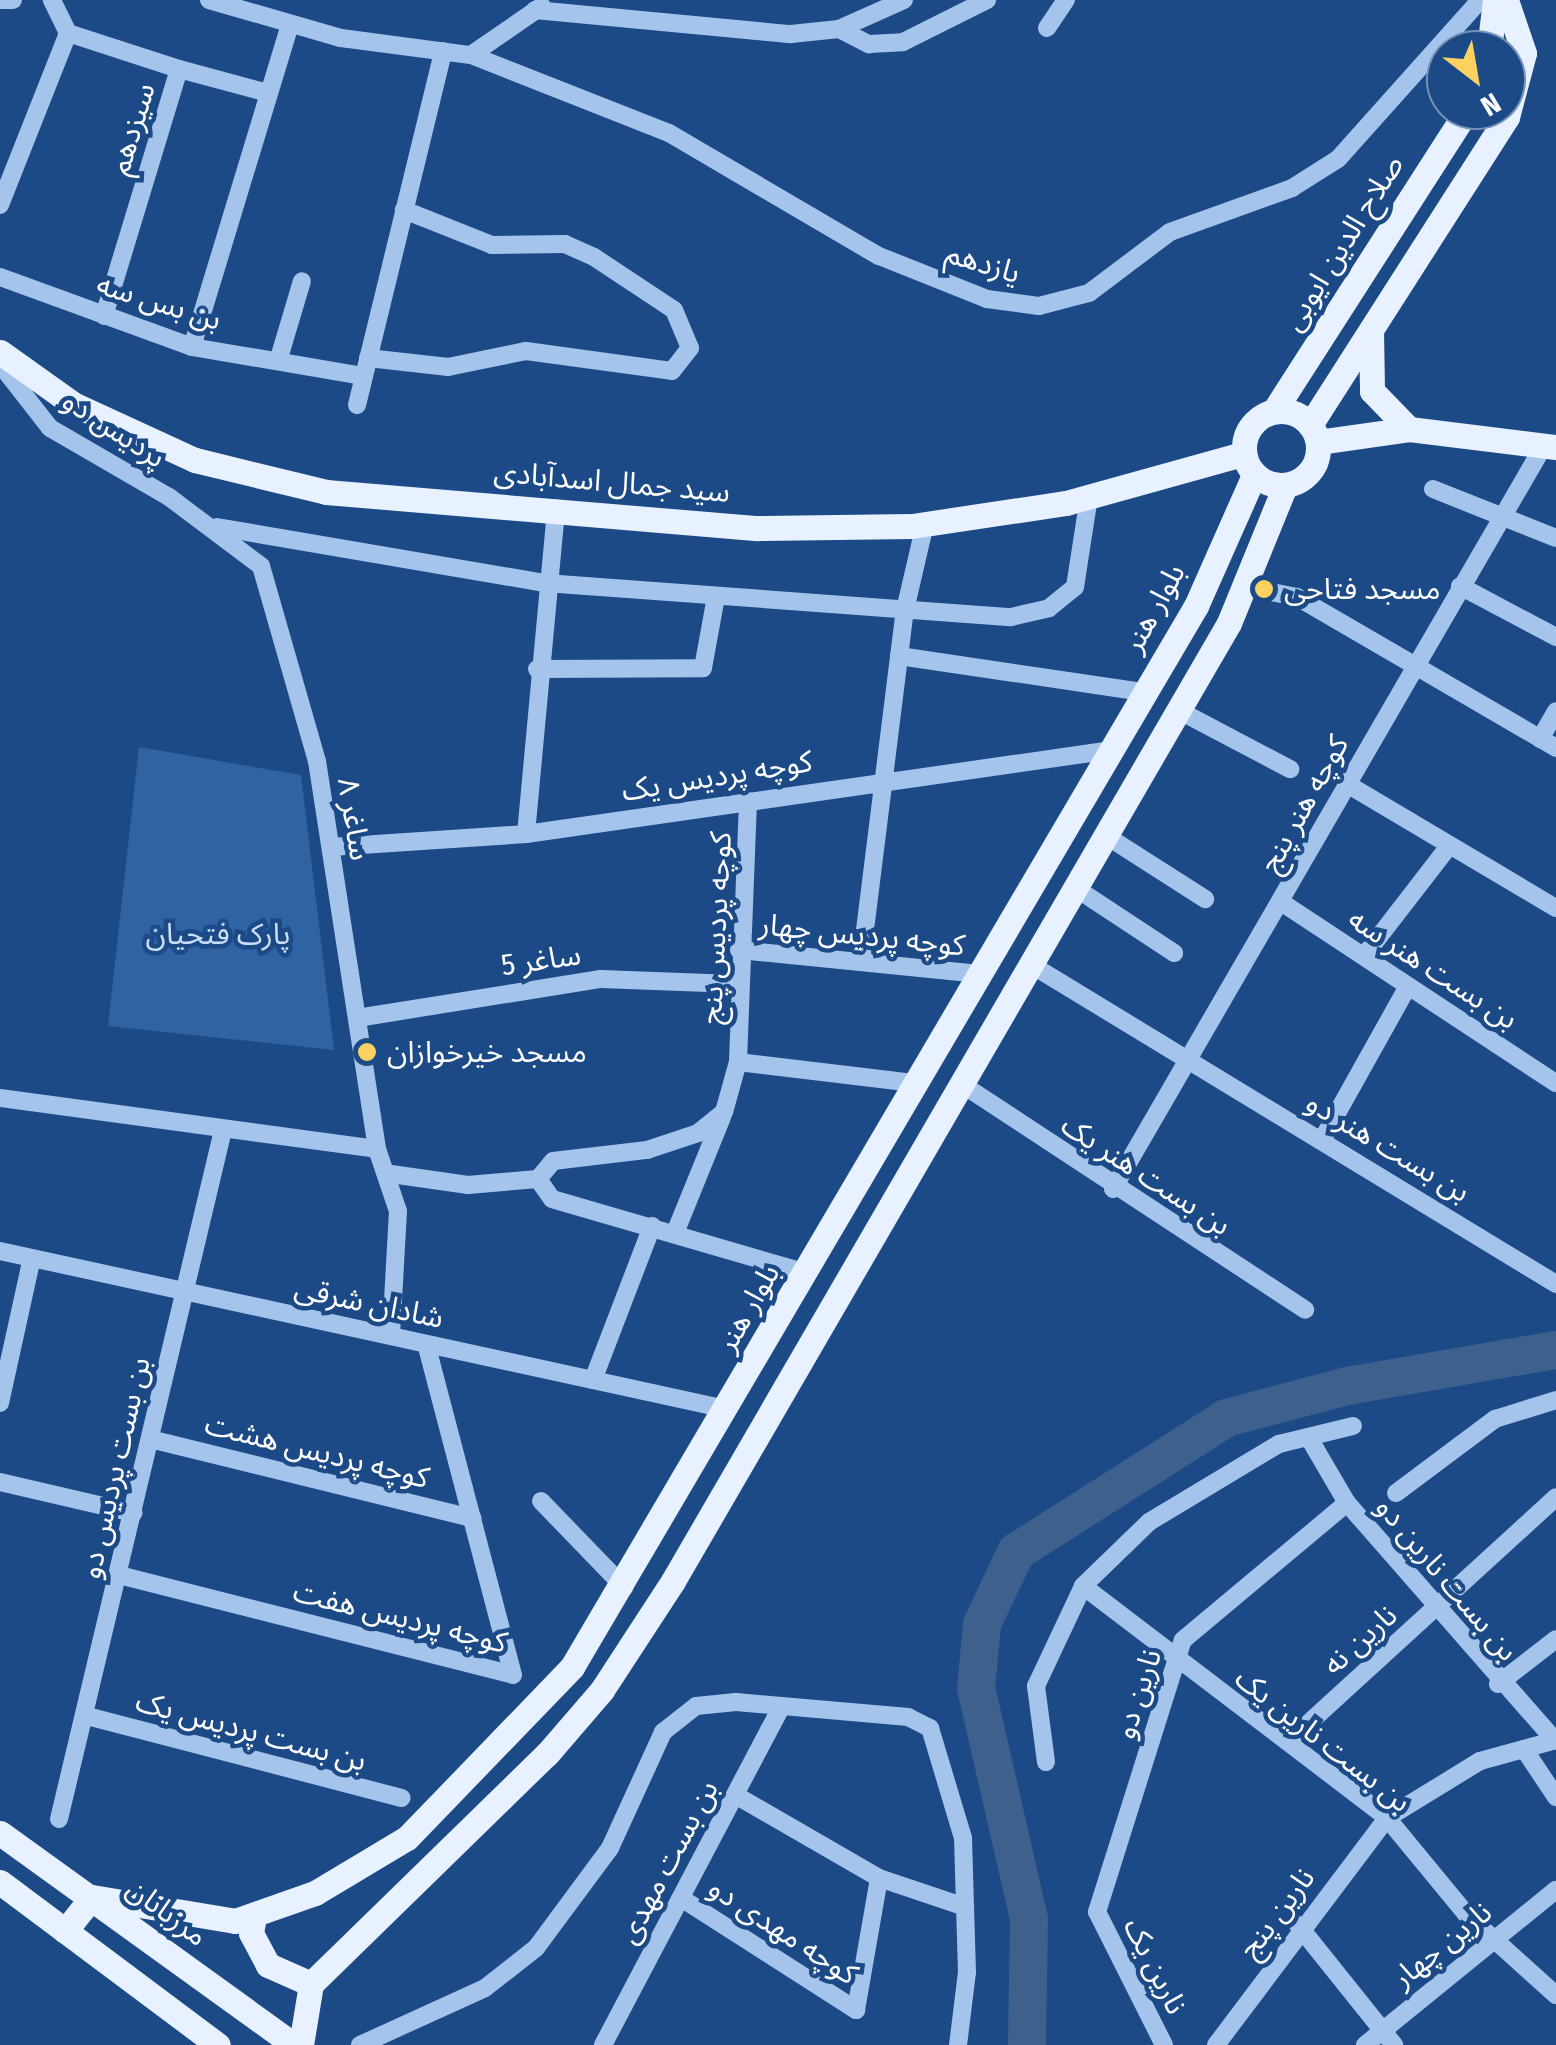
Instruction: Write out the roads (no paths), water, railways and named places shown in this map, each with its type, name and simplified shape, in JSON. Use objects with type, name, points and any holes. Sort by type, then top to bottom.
[{"type":"main road","points":[[1491,30],[1495,0]]},
{"type":"main road","points":[[302,2045],[311,1984],[492,1813],[602,1690],[758,1429],[1178,710],[1246,588],[1285,486],[1311,471],[1314,433],[1371,330],[1518,93],[1524,52],[1506,0]]},
{"type":"main road","name":"صلاح الدین ایوبی","points":[[1274,412],[1454,130]]},
{"type":"main road","points":[[1371,330],[1372,391],[1409,429]]},
{"type":"main road","name":"سید جمال اسدآبادی","points":[[0,352],[73,404],[196,460],[326,492],[556,508],[757,528],[925,524],[1249,465]]},
{"type":"main road","points":[[1285,486],[1249,465],[1250,427],[1274,412],[1314,433],[1409,429],[1550,447]]},
{"type":"main road","name":"بلوار هنر","points":[[254,1917],[393,1847],[465,1786],[572,1667],[624,1588],[914,1084],[1196,606],[1249,465]]},
{"type":"main road","points":[[726,1409],[758,1429]]},
{"type":"main road","name":"مرزبانان","points":[[0,1833],[294,2045]]},
{"type":"main road","points":[[0,1882],[218,2045]]},
{"type":"main road","points":[[65,1931],[92,1897],[254,1917],[251,1933],[268,1965],[311,1984]]},
{"type":"street","points":[[0,0],[13,0]]},
{"type":"street","points":[[0,205],[68,33],[52,0]]},
{"type":"street","name":"یازدهم","points":[[208,0],[290,25],[471,55],[669,133],[879,256],[987,299],[1038,306],[1089,292],[1170,232],[1292,188],[1338,159],[1480,0]]},
{"type":"street","points":[[471,55],[543,5],[792,34],[839,29],[904,0]]},
{"type":"street","points":[[839,29],[870,44],[903,42],[987,0]]},
{"type":"street","points":[[1047,28],[1066,0]]},
{"type":"street","points":[[192,347],[290,25]]},
{"type":"street","name":"سیزدهم","points":[[68,33],[179,69],[104,316]]},
{"type":"street","points":[[357,405],[443,51]]},
{"type":"street","points":[[179,69],[268,93]]},
{"type":"street","name":"بن بس سه","points":[[0,277],[192,347],[366,367],[448,367],[526,350],[672,372],[690,348],[674,310],[594,257],[565,244],[492,245],[404,210]]},
{"type":"street","points":[[279,358],[302,281]]},
{"type":"street","name":"پردیس دو","points":[[0,364],[50,428],[212,526]]},
{"type":"street","name":"کوچه هنر پنج","points":[[1112,1189],[1189,1062],[1460,586],[1550,447]]},
{"type":"street","points":[[1433,489],[1556,538]]},
{"type":"street","points":[[212,526],[545,583],[715,602],[1011,617],[1059,602],[1083,571],[1089,497]]},
{"type":"street","points":[[526,834],[537,669],[556,508]]},
{"type":"street","points":[[861,962],[905,610],[925,524]]},
{"type":"street","name":"ساغر ٨","points":[[212,526],[261,566],[317,761],[377,1149],[391,1174],[398,1210],[391,1336]]},
{"type":"street","points":[[1460,586],[1556,637]]},
{"type":"street","points":[[1246,588],[1297,596],[1548,744],[1556,711]]},
{"type":"street","points":[[537,669],[703,668],[715,602]]},
{"type":"street","points":[[900,656],[1144,692]]},
{"type":"street","points":[[1178,710],[1290,770]]},
{"type":"street","name":"کوچه پردیس یک","points":[[330,847],[526,834],[1112,750]]},
{"type":"street","points":[[1347,784],[1556,908]]},
{"type":"street","name":"کوچه پردیس پنج","points":[[748,801],[734,984],[738,1062],[914,1084]]},
{"type":"street","points":[[1105,835],[1206,899]]},
{"type":"street","points":[[1364,956],[1449,846]]},
{"type":"street","points":[[1074,887],[1174,953]]},
{"type":"street","name":"بن بست هنر سه","points":[[1280,902],[1556,1083]]},
{"type":"street","name":"کوچه پردیس چهار","points":[[739,950],[980,974]]},
{"type":"street","name":"بن بست هنر دو","points":[[1030,964],[1556,1284]]},
{"type":"street","name":"ساغر 5","points":[[357,1018],[601,979],[734,984]]},
{"type":"street","points":[[1322,1140],[1408,986]]},
{"type":"street","points":[[675,1232],[724,1112],[738,1062]]},
{"type":"street","name":"بن بست هنر یک","points":[[960,1083],[1112,1189],[1305,1310]]},
{"type":"street","points":[[0,1098],[377,1149]]},
{"type":"street","points":[[391,1174],[468,1185],[538,1179],[553,1161],[647,1150],[698,1133],[724,1112]]},
{"type":"street","name":"بن بست پردیس دو","points":[[59,1819],[87,1716],[223,1130]]},
{"type":"street","points":[[538,1179],[552,1199],[806,1273]]},
{"type":"street","points":[[593,1380],[652,1226]]},
{"type":"street","name":"شادان شرقی","points":[[0,1251],[726,1409]]},
{"type":"street","points":[[0,1402],[32,1258]]},
{"type":"street","name":"کوچه پردیس هفت","points":[[119,1575],[513,1675],[426,1344]]},
{"type":"street","points":[[1396,1493],[1494,1419],[1556,1400]]},
{"type":"street","points":[[1046,1762],[1036,1686],[1083,1586],[1149,1522],[1278,1444],[1353,1426]]},
{"type":"street","name":"بن بست نارین دو","points":[[1309,1438],[1347,1503],[1498,1684],[1553,1741]]},
{"type":"street","name":"کوچه پردیس هشت","points":[[150,1439],[472,1518]]},
{"type":"street","points":[[0,1482],[133,1514]]},
{"type":"street","name":"نارین نه","points":[[1288,1742],[1556,1497]]},
{"type":"street","points":[[541,1500],[624,1588]]},
{"type":"street","name":"نارین دو","points":[[1097,1912],[1180,1665],[1184,1640],[1347,1503]]},
{"type":"street","name":"بن بست نارین یک","points":[[1083,1586],[1180,1665],[1387,1818],[1467,1916],[1498,1936],[1556,1995]]},
{"type":"street","points":[[1498,1684],[1556,1639]]},
{"type":"street","points":[[360,2045],[485,1988],[536,1948],[610,1848],[664,1732],[696,1706],[782,1706],[908,1717],[930,1728],[963,1838],[965,1907],[958,2045]]},
{"type":"street","name":"بن بست مهدی","points":[[610,2043],[782,1706]]},
{"type":"street","name":"بن بست پردیس یک","points":[[87,1716],[402,1798]]},
{"type":"street","name":"نارین پنج","points":[[1216,2045],[1298,1925],[1387,1818],[1437,1782],[1553,1741]]},
{"type":"street","points":[[1524,1749],[1556,1797]]},
{"type":"street","points":[[735,1795],[879,1878],[965,1907]]},
{"type":"street","name":"کوچه مهدی دو","points":[[681,1898],[856,2010],[879,1878]]},
{"type":"street","name":"نارین چهار","points":[[1365,2045],[1388,2038],[1498,1936],[1556,1890]]},
{"type":"street","name":"نارین یک","points":[[1097,1912],[1164,2045]]},
{"type":"street","points":[[1298,1925],[1388,2038]]},
{"type":"waterway","points":[[1027,2045],[1029,1919],[976,1688],[982,1624],[1016,1552],[1226,1418],[1347,1386],[1556,1350]]},
{"type":"place","name":"مسجد فتاحی","points":[[1264,589]]},
{"type":"place","name":"مسجد خیرخوازان","points":[[367,1052]]},
{"type":"park label","name":"پارک فتحیان","points":[[218,934]]}]
